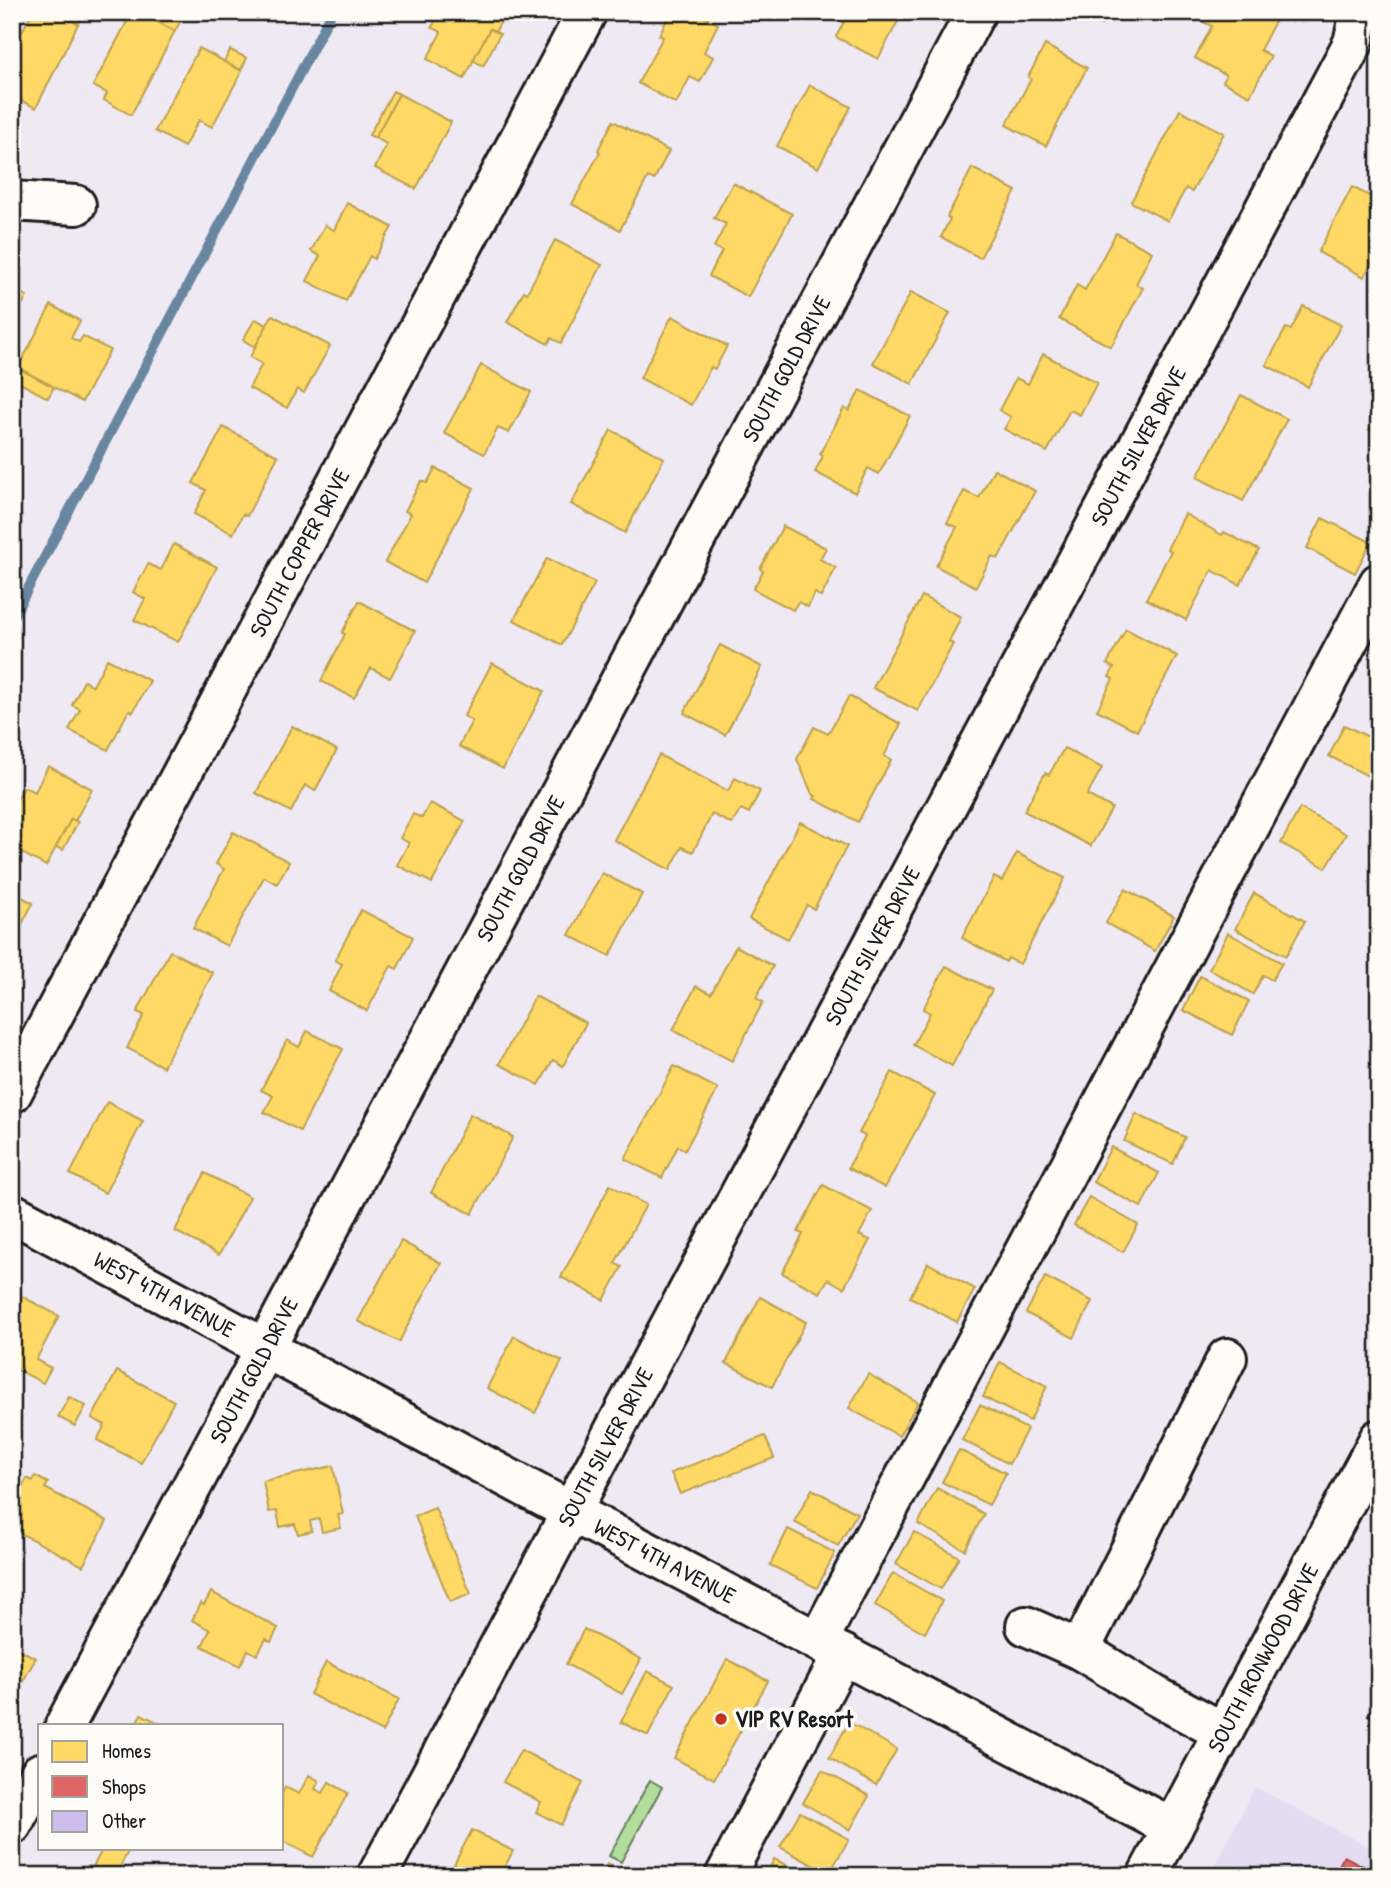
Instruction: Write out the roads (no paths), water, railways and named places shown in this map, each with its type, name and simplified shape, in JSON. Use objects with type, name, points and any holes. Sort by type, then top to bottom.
[{"type":"street","name":"SOUTH COPPER DRIVE","points":[[12,1093],[587,12]]},
{"type":"street","name":"SOUTH GOLD DRIVE","points":[[66,1724],[976,12]]},
{"type":"street","name":"SOUTH SILVER DRIVE","points":[[377,1876],[1353,43],[1356,12]]},
{"type":"street","points":[[12,201],[76,205]]},
{"type":"street","points":[[725,1876],[831,1647],[1379,583]]},
{"type":"street","name":"WEST 4TH AVENUE","points":[[12,1213],[1172,1828]]},
{"type":"street","points":[[1080,1650],[1227,1358]]},
{"type":"street","name":"SOUTH IRONWOOD DRIVE","points":[[1147,1876],[1379,1439]]},
{"type":"street","points":[[1026,1626],[1080,1650],[1223,1732]]},
{"type":"street","points":[[12,1825],[38,1777]]},
{"type":"waterway","points":[[12,619],[332,12]]},
{"type":"place","name":"VIP RV Resort","points":[[721,1719]]}]
